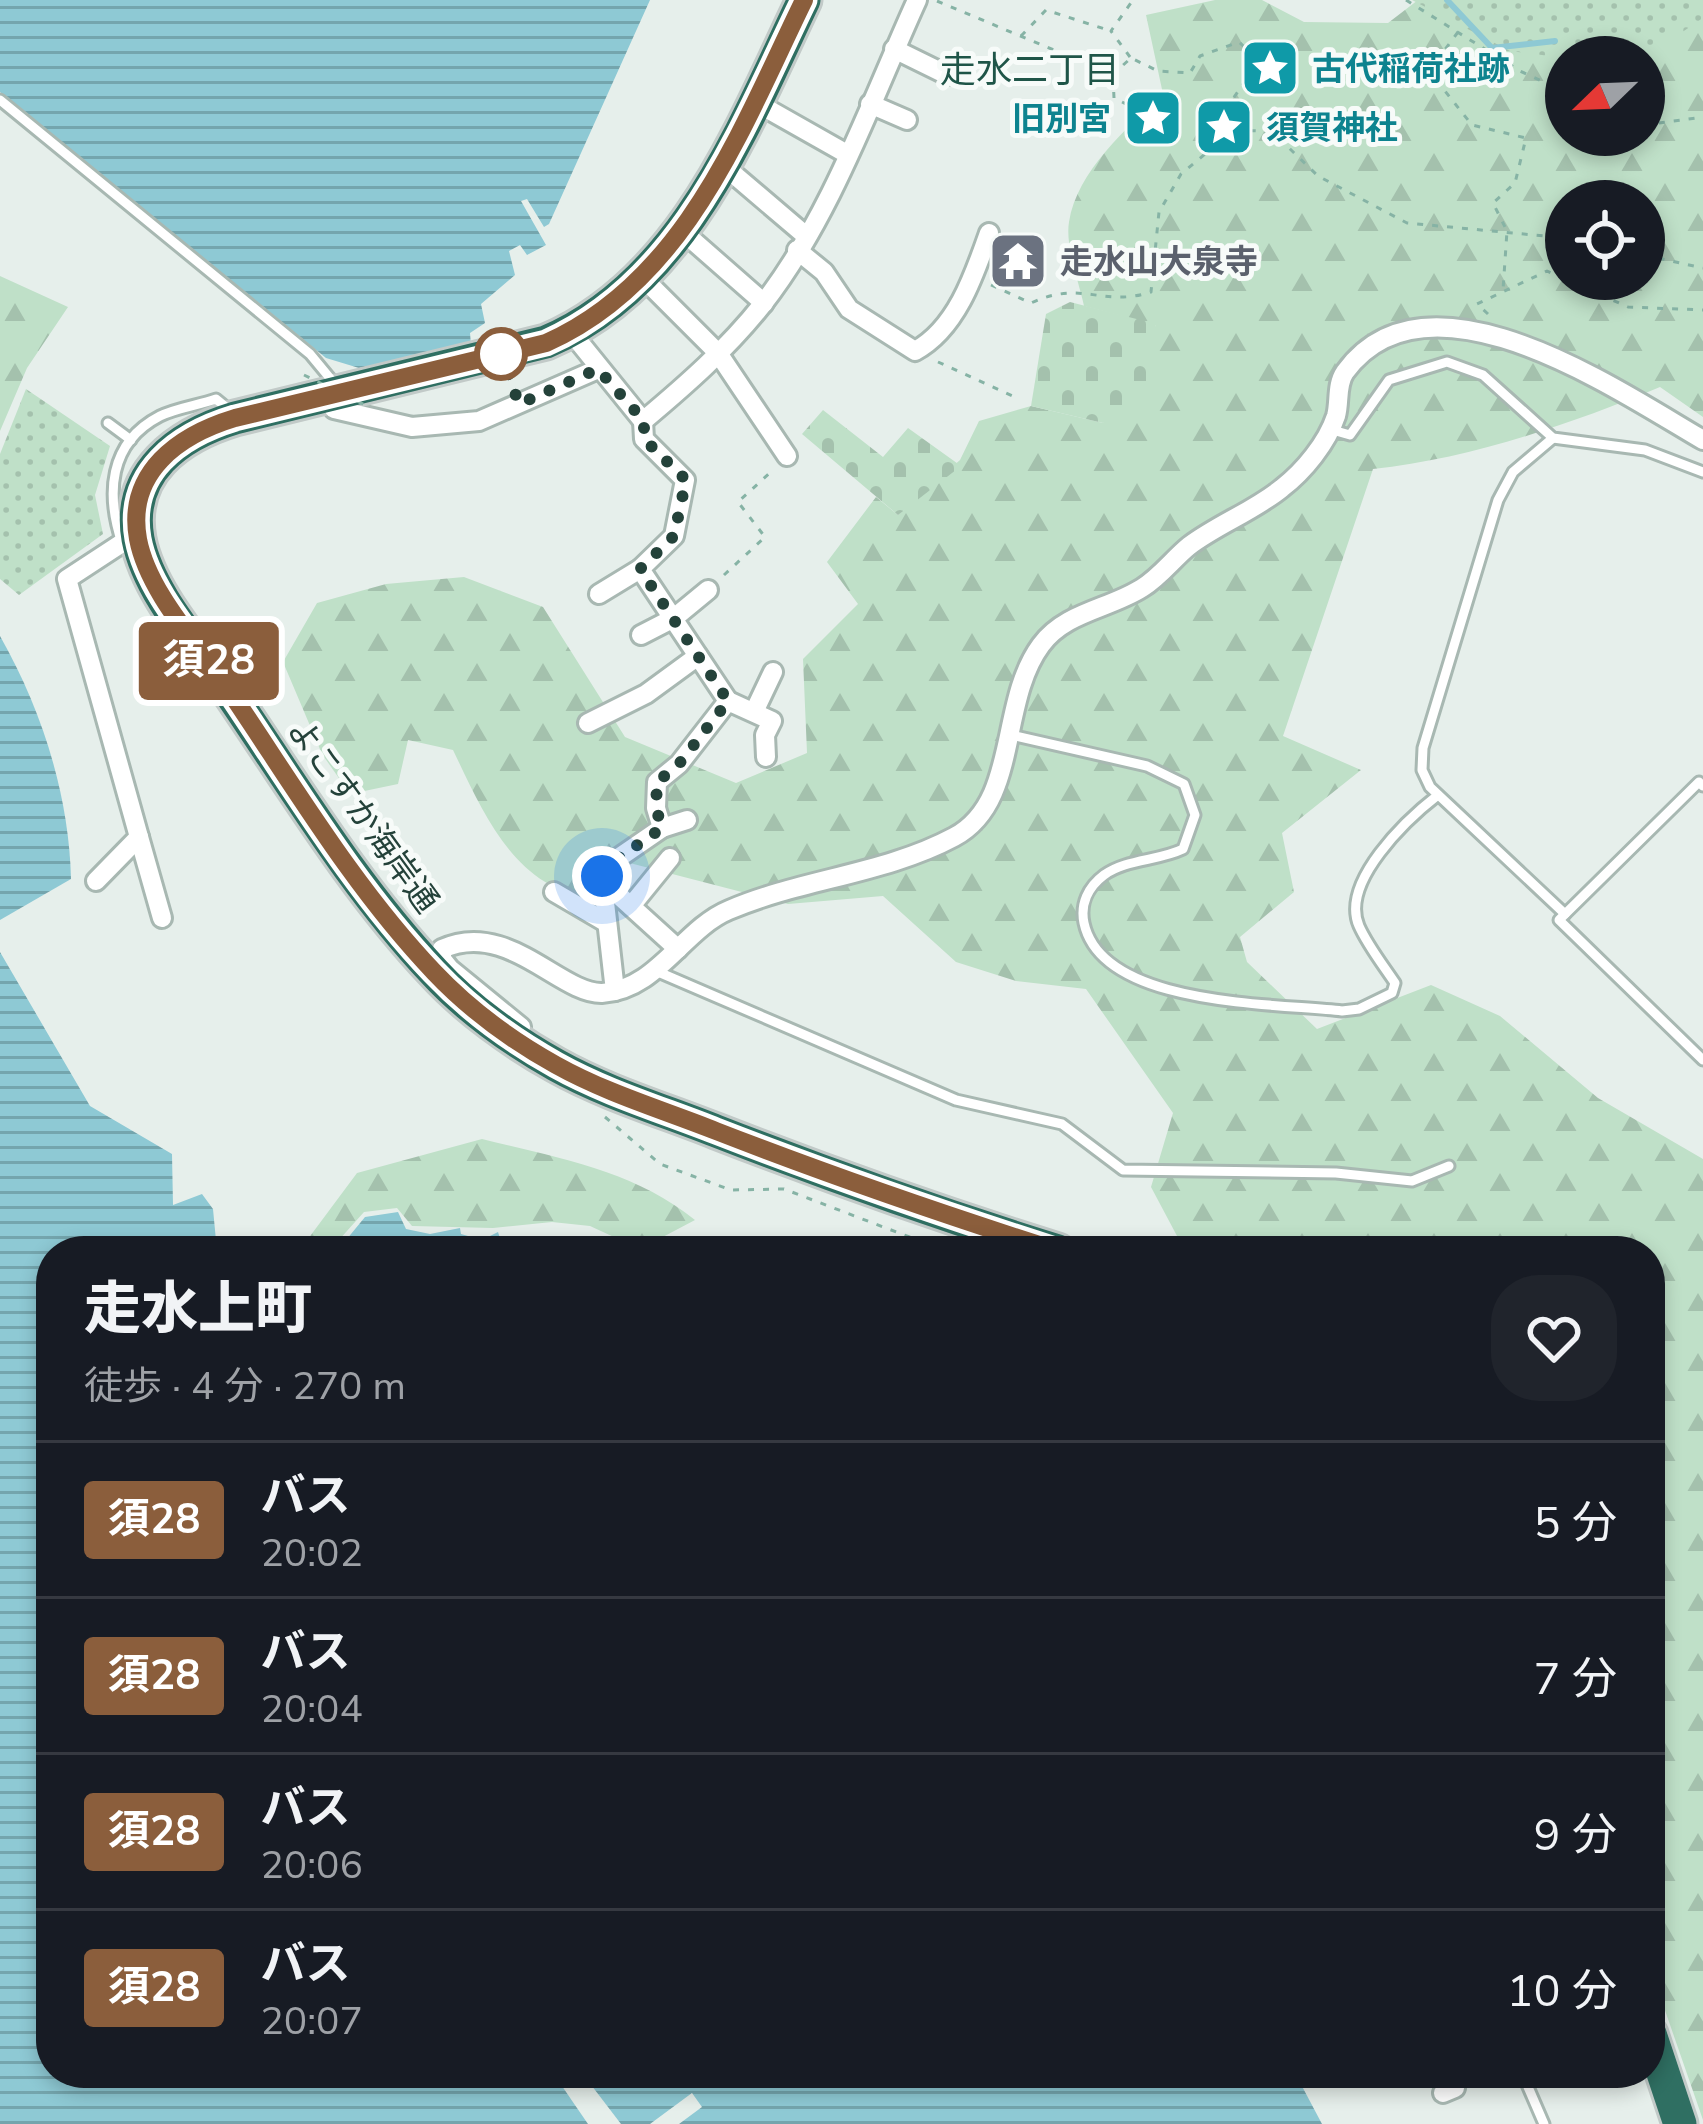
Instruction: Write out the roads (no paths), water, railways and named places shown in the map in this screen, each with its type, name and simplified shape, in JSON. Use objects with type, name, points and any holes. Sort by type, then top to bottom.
[{"type":"highway","points":[[130,541],[142,487],[159,459],[189,435],[235,418],[571,332],[682,231],[724,166],[804,0]]},
{"type":"highway","name":"よこすか海岸通","points":[[130,541],[381,914],[438,976],[496,1025],[557,1066],[910,1206],[1009,1236]]},
{"type":"highway","points":[[1665,2079],[1680,2124]]},
{"type":"street","points":[[644,421],[764,303],[847,154],[916,0]]},
{"type":"street","points":[[894,50],[946,75]]},
{"type":"street","points":[[755,102],[847,154]]},
{"type":"street","points":[[870,104],[907,120]]},
{"type":"street","points":[[724,166],[801,242],[849,308],[915,351],[936,340],[974,277],[989,233]]},
{"type":"street","points":[[682,231],[764,303]]},
{"type":"street","points":[[639,274],[718,353],[787,456]]},
{"type":"street","points":[[557,1066],[493,1001],[450,969],[442,959],[442,949],[481,944],[526,955],[597,994],[615,991],[656,971],[726,911],[956,836],[981,817],[998,790],[1017,691],[1040,646],[1062,623],[1144,587],[1188,547],[1282,488],[1316,453],[1329,429],[1342,376],[1372,344],[1405,330],[1438,328],[1516,340],[1703,440]]},
{"type":"street","points":[[571,332],[644,421],[644,439],[686,480],[674,536],[640,569],[598,593]]},
{"type":"street","points":[[333,392],[334,409],[412,427],[479,421],[598,369]]},
{"type":"street","points":[[130,541],[67,579],[163,918]]},
{"type":"street","points":[[640,569],[728,701],[772,721],[765,735],[766,757]]},
{"type":"street","points":[[641,635],[674,618],[708,590]]},
{"type":"street","points":[[589,723],[646,694],[698,656]]},
{"type":"street","points":[[754,712],[773,672]]},
{"type":"street","points":[[662,828],[656,808],[657,782],[679,764],[728,701]]},
{"type":"street","points":[[615,991],[603,881],[614,861],[662,828],[687,820]]},
{"type":"street","points":[[97,881],[139,837]]},
{"type":"street","points":[[631,906],[670,858]]},
{"type":"street","points":[[603,881],[678,949]]},
{"type":"street","points":[[554,892],[607,922]]},
{"type":"street","points":[[1443,2093],[1455,2088]]},
{"type":"lane","points":[[0,100],[310,354],[333,392]]},
{"type":"lane","points":[[0,123],[12,110]]},
{"type":"lane","points":[[1329,429],[1351,435],[1389,380],[1447,362],[1483,375],[1553,438],[1645,450],[1703,472]]},
{"type":"lane","points":[[130,541],[110,490],[131,440],[163,414],[216,399],[227,404],[235,418]]},
{"type":"lane","points":[[108,422],[131,440]]},
{"type":"lane","points":[[1553,438],[1514,472],[1498,500],[1423,748],[1422,770],[1438,795],[1565,914]]},
{"type":"lane","points":[[1007,734],[1147,766],[1184,784],[1195,814],[1183,848],[1103,875],[1085,896],[1082,915],[1099,952],[1116,968],[1136,982],[1182,992],[1342,1011],[1392,993],[1394,983],[1358,925],[1355,908],[1378,855],[1409,818],[1438,795]]},
{"type":"lane","points":[[1703,786],[1699,782],[1559,920],[1703,1060]]},
{"type":"lane","points":[[656,971],[956,1100],[1062,1124],[1123,1170],[1336,1174],[1412,1181],[1448,1166]]},
{"type":"lane","points":[[1528,2088],[1544,2124]]},
{"type":"water","points":[[0,0],[650,0],[549,224],[544,227],[527,199],[521,201],[546,245],[527,255],[520,245],[509,251],[515,275],[481,304],[485,323],[470,333],[471,345],[359,368],[326,358],[0,92]]},
{"type":"water","points":[[0,636],[29,693],[50,754],[65,816],[71,879],[0,920]]},
{"type":"water","points":[[0,952],[90,1106],[172,1154],[173,1205],[202,1194],[213,1209],[216,1236],[36,1236],[36,2088],[1303,2088],[1322,2124],[679,2124],[702,2107],[692,2093],[650,2124],[0,2124]]},
{"type":"water","points":[[398,1212],[406,1229],[430,1234],[460,1228],[468,1236],[349,1236],[365,1217]]},
{"type":"waterway","points":[[1447,0],[1492,48],[1545,42]]},
{"type":"place","name":"古代稲荷社跡","points":[[1270,68]]},
{"type":"place","name":"旧別宮","points":[[1153,118]]},
{"type":"place","name":"須賀神社","points":[[1224,127]]},
{"type":"place","name":"走水山大泉寺","points":[[1018,261]]},
{"type":"district","name":"走水二丁目","points":[[1030,69]]}]
